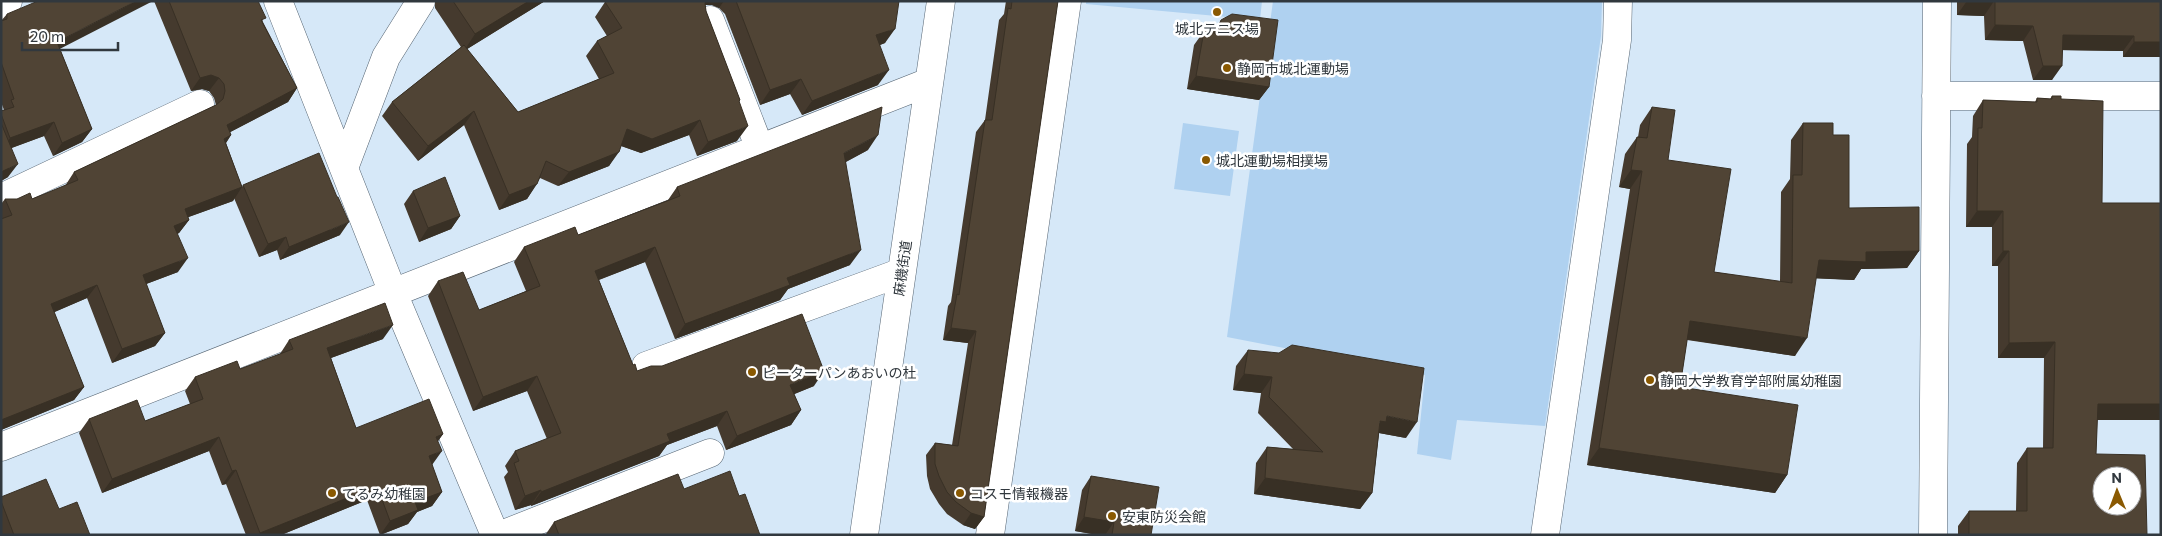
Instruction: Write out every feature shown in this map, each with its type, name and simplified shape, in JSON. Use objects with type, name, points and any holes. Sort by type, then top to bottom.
[{"type":"street","points":[[1,5],[8,1]]},
{"type":"street","points":[[278,1],[394,292],[496,535]]},
{"type":"street","points":[[344,168],[386,57],[421,1]]},
{"type":"street","name":"麻機街道","points":[[864,535],[941,1]]},
{"type":"street","points":[[990,535],[1067,1]]},
{"type":"street","points":[[1545,535],[1617,40],[1618,1]]},
{"type":"street","points":[[1933,535],[1937,1]]},
{"type":"street","points":[[710,20],[760,149]]},
{"type":"street","points":[[1,447],[929,82]]},
{"type":"street","points":[[1936,96],[2161,96]]},
{"type":"street","points":[[1,198],[200,104]]},
{"type":"street","points":[[646,366],[902,272]]},
{"type":"street","points":[[501,535],[710,453]]},
{"type":"shaded area","name":"城北テニス場","points":[[1086,1],[1262,1],[1260,20],[1086,4]]},
{"type":"shaded area","points":[[1273,1],[1602,1],[1601,36],[1545,426],[1457,420],[1451,460],[1417,454],[1425,375],[1227,337]]},
{"type":"shaded area","name":"城北運動場相撲場","points":[[1183,123],[1239,131],[1230,196],[1174,189]]},
{"type":"building","points":[[38,1],[136,1],[57,42],[92,129],[62,143],[54,122],[10,138],[1,114],[1,111],[14,107],[11,100],[14,99],[1,62],[1,21],[7,19],[7,14]]},
{"type":"building","points":[[169,1],[258,1],[266,18],[261,20],[297,88],[227,125],[231,135],[224,139],[242,187],[185,209],[189,220],[174,226],[188,258],[143,275],[165,333],[122,349],[97,285],[51,304],[84,387],[1,420],[1,219],[12,215],[5,199],[17,199],[30,193],[32,199],[78,180],[74,172],[216,105],[223,99],[224,84],[219,78],[211,75],[200,78]]},
{"type":"building","points":[[453,1],[529,1],[475,34]]},
{"type":"building","points":[[706,1],[706,11],[748,126],[708,142],[700,120],[652,139],[627,129],[619,152],[569,172],[546,161],[537,184],[509,195],[474,111],[428,146],[392,102],[464,45],[518,112],[614,73],[597,41],[622,28],[605,2]]},
{"type":"building","points":[[736,1],[899,1],[895,29],[876,35],[889,70],[812,101],[801,79],[770,90]]},
{"type":"building","points":[[1012,1],[1058,1],[984,517],[971,513],[956,502],[947,492],[935,464],[935,443],[958,446],[976,331],[951,328],[957,294],[959,295],[985,120],[992,120],[1008,8],[1011,9]]},
{"type":"building","points":[[1995,1],[2161,1],[2161,42],[2134,42],[2134,36],[2063,35],[2062,66],[2043,66],[2033,26],[1995,25]]},
{"type":"building","name":"静岡市城北運動場","points":[[1232,14],[1278,20],[1269,87],[1196,76],[1204,31],[1218,34],[1221,20]]},
{"type":"building","points":[[2052,96],[2061,96],[2061,99],[2103,101],[2102,203],[2161,203],[2161,404],[2098,404],[2096,454],[2145,455],[2147,535],[1969,535],[1969,511],[2027,511],[2027,448],[2053,448],[2055,342],[2009,343],[2009,251],[2003,251],[2003,211],[1977,211],[1978,128],[1982,128],[1983,100],[2037,102],[2037,98],[2052,99]]},
{"type":"building","points":[[882,107],[878,135],[844,153],[861,250],[787,278],[790,285],[685,324],[655,247],[595,271],[637,371],[651,366],[662,366],[802,314],[824,371],[790,385],[801,410],[737,436],[727,411],[667,434],[670,441],[541,492],[541,490],[525,496],[514,463],[519,461],[515,451],[561,433],[537,376],[483,397],[438,281],[463,272],[479,310],[540,286],[524,247],[575,227],[578,235],[680,196],[677,187]]},
{"type":"building","points":[[1652,107],[1675,110],[1668,160],[1731,169],[1714,272],[1792,283],[1793,175],[1802,175],[1803,123],[1833,123],[1833,135],[1849,135],[1849,208],[1919,207],[1919,251],[1866,252],[1866,262],[1819,260],[1807,338],[1690,321],[1680,387],[1798,405],[1787,475],[1599,448],[1642,171],[1631,170],[1637,137],[1647,138]]},
{"type":"building","points":[[1,123],[18,164],[1,173]]},
{"type":"building","points":[[319,153],[349,222],[289,247],[286,237],[268,244],[243,185]]},
{"type":"building","points":[[445,177],[460,216],[428,228],[413,191]]},
{"type":"building","points":[[385,303],[393,325],[327,348],[356,428],[429,399],[443,434],[436,437],[442,451],[429,456],[442,492],[415,502],[418,510],[390,521],[377,486],[260,533],[236,470],[232,471],[219,437],[112,479],[89,419],[137,400],[145,421],[203,399],[195,377],[237,361],[240,369],[293,349],[289,340]]},
{"type":"building","points":[[1292,345],[1424,368],[1417,422],[1387,416],[1386,422],[1380,421],[1372,493],[1265,478],[1267,447],[1323,452],[1269,397],[1272,377],[1244,374],[1248,350],[1279,353]]},
{"type":"building","points":[[730,471],[739,496],[745,494],[760,535],[559,535],[554,522],[678,474],[684,489]]},
{"type":"building","name":"安東防災会館","points":[[1091,476],[1159,487],[1151,535],[1112,535],[1114,522],[1084,517]]},
{"type":"building","points":[[46,479],[59,509],[77,502],[90,535],[14,535],[1,497]]},
{"type":"place","name":"城北テニス場","points":[[1217,12]]},
{"type":"place","name":"静岡市城北運動場","points":[[1227,68]]},
{"type":"place","name":"城北運動場相撲場","points":[[1206,160]]},
{"type":"place","name":"ピーターパンあおいの杜","points":[[752,372]]},
{"type":"place","name":"静岡大学教育学部附属幼稚園","points":[[1650,380]]},
{"type":"place","name":"てるみ幼稚園","points":[[332,493]]},
{"type":"place","name":"コスモ情報機器","points":[[960,493]]},
{"type":"place","name":"安東防災会館","points":[[1112,516]]}]
